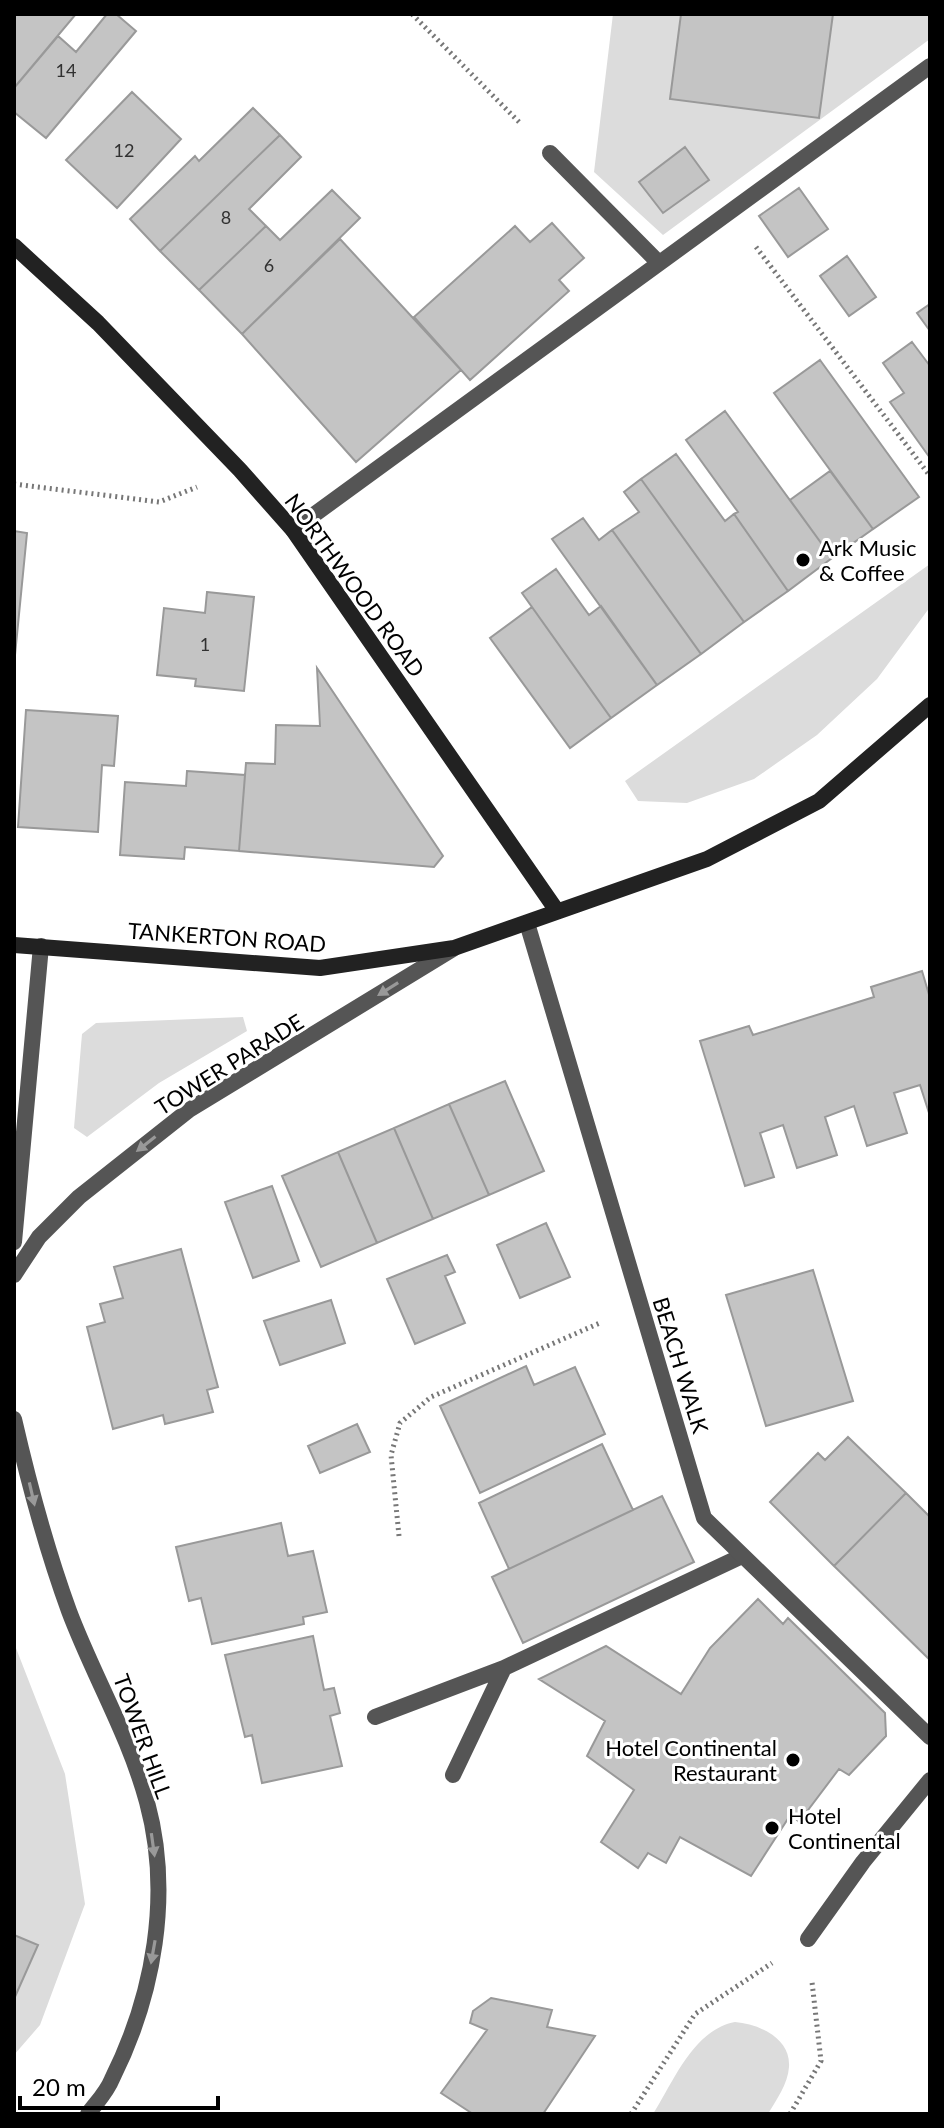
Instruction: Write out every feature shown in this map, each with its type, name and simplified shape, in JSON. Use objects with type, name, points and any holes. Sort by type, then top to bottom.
[{"type":"main road","name":"NORTHWOOD ROAD","points":[[14,246],[98,323],[240,470],[293,530],[557,911]]},
{"type":"main road","points":[[527,923],[707,859],[819,801],[929,709]]},
{"type":"main road","name":"TANKERTON ROAD","points":[[14,945],[320,968],[454,948],[527,923]]},
{"type":"street","points":[[293,530],[930,66]]},
{"type":"street","points":[[550,153],[659,263]]},
{"type":"street","name":"BEACH WALK","points":[[527,923],[704,1518],[930,1737]]},
{"type":"street","points":[[14,1242],[41,946]]},
{"type":"street","name":"TOWER PARADE","points":[[14,1275],[39,1237],[79,1197],[189,1110],[454,948]]},
{"type":"street","name":"TOWER HILL","points":[[14,1419],[47,1549],[70,1614],[121,1730],[147,1803],[158,1874],[155,1948],[138,2014],[112,2082],[88,2114]]},
{"type":"street","points":[[375,1717],[504,1668],[742,1556]]},
{"type":"street","points":[[453,1775],[504,1668]]},
{"type":"street","points":[[808,1939],[863,1862],[930,1780]]},
{"type":"path","points":[[412,14],[550,153]]},
{"type":"path","points":[[729,212],[930,476]]},
{"type":"path","points":[[14,484],[159,502],[240,470]]},
{"type":"path","points":[[399,1536],[391,1455],[400,1423],[431,1397],[640,1306]]},
{"type":"path","points":[[631,2114],[695,2014],[808,1939],[821,2061],[790,2114]]},
{"type":"shaded area","points":[[613,14],[930,14],[930,39],[663,235],[594,172]]},
{"type":"shaded area","points":[[930,564],[930,607],[877,679],[817,735],[754,779],[687,803],[638,801],[625,781]]},
{"type":"shaded area","points":[[243,1017],[247,1031],[159,1083],[87,1137],[74,1128],[82,1034],[96,1023]]},
{"type":"shaded area","points":[[14,1643],[65,1774],[85,1904],[40,2025],[14,2055]]},
{"type":"shaded area","points":[[735,2022],[763,2029],[785,2048],[789,2067],[786,2080],[768,2114],[653,2114],[696,2046],[720,2027]]},
{"type":"building","points":[[14,14],[76,14],[14,88]]},
{"type":"building","points":[[107,14],[116,14],[136,31],[46,138],[14,112],[14,88],[58,36],[76,52]]},
{"type":"building","points":[[681,14],[833,14],[819,118],[670,99]]},
{"type":"building","points":[[132,92],[181,139],[117,208],[66,160]]},
{"type":"building","points":[[253,108],[280,135],[160,251],[130,219],[195,156],[199,161]]},
{"type":"building","points":[[280,135],[301,157],[249,209],[266,226],[199,290],[160,251]]},
{"type":"building","points":[[685,147],[709,180],[663,213],[639,182]]},
{"type":"building","points":[[799,188],[828,229],[788,257],[759,216]]},
{"type":"building","points":[[332,190],[360,218],[242,334],[199,290],[266,226],[280,240]]},
{"type":"building","points":[[552,223],[584,258],[559,280],[569,291],[470,380],[414,317],[515,226],[530,242]]},
{"type":"building","points":[[340,239],[461,370],[356,462],[242,334]]},
{"type":"building","points":[[847,256],[876,297],[849,316],[820,276]]},
{"type":"building","points":[[930,304],[930,331],[917,313]]},
{"type":"building","points":[[912,342],[930,366],[930,458],[890,402],[904,393],[883,363]]},
{"type":"building","points":[[820,360],[919,497],[873,529],[774,393]]},
{"type":"building","points":[[725,411],[832,558],[788,591],[734,514],[738,512],[686,440]]},
{"type":"building","points":[[676,454],[725,521],[734,514],[788,591],[744,622],[641,479]]},
{"type":"building","points":[[830,471],[873,529],[832,558],[790,500]]},
{"type":"building","points":[[641,479],[744,622],[701,654],[612,530],[639,512],[624,492]]},
{"type":"building","points":[[583,518],[599,540],[612,530],[701,654],[657,685],[552,539]]},
{"type":"building","points":[[14,531],[27,533],[15,655],[14,655]]},
{"type":"building","points":[[556,569],[589,615],[601,606],[657,685],[611,718],[522,593]]},
{"type":"building","points":[[207,592],[254,597],[244,691],[195,686],[196,679],[157,675],[164,608],[205,613]]},
{"type":"building","points":[[532,607],[611,718],[570,748],[490,638]]},
{"type":"building","points":[[317,668],[443,856],[434,867],[239,851],[246,763],[275,764],[276,725],[320,726]]},
{"type":"building","points":[[26,710],[118,716],[114,766],[102,765],[98,832],[18,827]]},
{"type":"building","points":[[187,771],[245,775],[239,851],[185,847],[184,859],[120,855],[125,782],[186,786]]},
{"type":"building","points":[[922,971],[930,998],[930,1116],[920,1085],[894,1093],[907,1133],[867,1146],[854,1106],[825,1117],[837,1155],[797,1168],[783,1125],[760,1133],[774,1177],[745,1186],[700,1041],[749,1026],[753,1035],[874,997],[871,987]]},
{"type":"building","points":[[505,1081],[544,1171],[489,1195],[449,1104]]},
{"type":"building","points":[[449,1104],[489,1195],[433,1219],[394,1128]]},
{"type":"building","points":[[394,1128],[433,1219],[377,1243],[338,1152]]},
{"type":"building","points":[[338,1152],[377,1243],[321,1267],[282,1176]]},
{"type":"building","points":[[272,1186],[299,1261],[253,1278],[225,1202]]},
{"type":"building","points":[[546,1223],[570,1277],[520,1298],[497,1245]]},
{"type":"building","points":[[181,1249],[218,1387],[207,1390],[213,1412],[165,1424],[163,1415],[113,1429],[87,1327],[105,1322],[100,1304],[123,1298],[114,1267]]},
{"type":"building","points":[[447,1255],[455,1272],[445,1276],[465,1323],[415,1344],[387,1279]]},
{"type":"building","points":[[813,1270],[853,1401],[766,1426],[726,1295]]},
{"type":"building","points":[[331,1300],[345,1343],[280,1365],[264,1321]]},
{"type":"building","points":[[526,1366],[534,1385],[575,1367],[605,1434],[480,1493],[440,1406]]},
{"type":"building","points":[[357,1424],[370,1452],[320,1473],[308,1446]]},
{"type":"building","points":[[848,1437],[906,1493],[834,1566],[770,1502],[818,1453],[825,1460]]},
{"type":"building","points":[[602,1444],[633,1510],[509,1569],[479,1503]]},
{"type":"building","points":[[906,1493],[930,1517],[930,1660],[834,1566]]},
{"type":"building","points":[[662,1496],[694,1562],[523,1643],[492,1577]]},
{"type":"building","points":[[281,1523],[288,1556],[313,1551],[327,1612],[303,1617],[304,1624],[212,1644],[201,1598],[189,1601],[176,1547]]},
{"type":"building","points":[[758,1599],[783,1624],[788,1618],[885,1713],[886,1736],[849,1775],[839,1769],[799,1822],[791,1814],[751,1876],[680,1837],[666,1863],[648,1853],[638,1868],[601,1842],[634,1790],[587,1756],[605,1721],[539,1679],[606,1646],[681,1694],[710,1648]]},
{"type":"building","points":[[313,1636],[324,1690],[334,1688],[340,1713],[330,1716],[342,1766],[262,1783],[252,1735],[245,1737],[225,1655]]},
{"type":"building","points":[[14,1935],[38,1945],[14,1999]]},
{"type":"building","points":[[491,1998],[552,2010],[547,2027],[595,2036],[543,2114],[473,2114],[441,2093],[487,2030],[470,2023],[473,2011]]},
{"type":"place","name":"Ark Music & Coffee","points":[[803,560]]},
{"type":"place","name":"Hotel Continental Restaurant","points":[[793,1760]]},
{"type":"place","name":"Hotel Continental","points":[[772,1828]]}]
